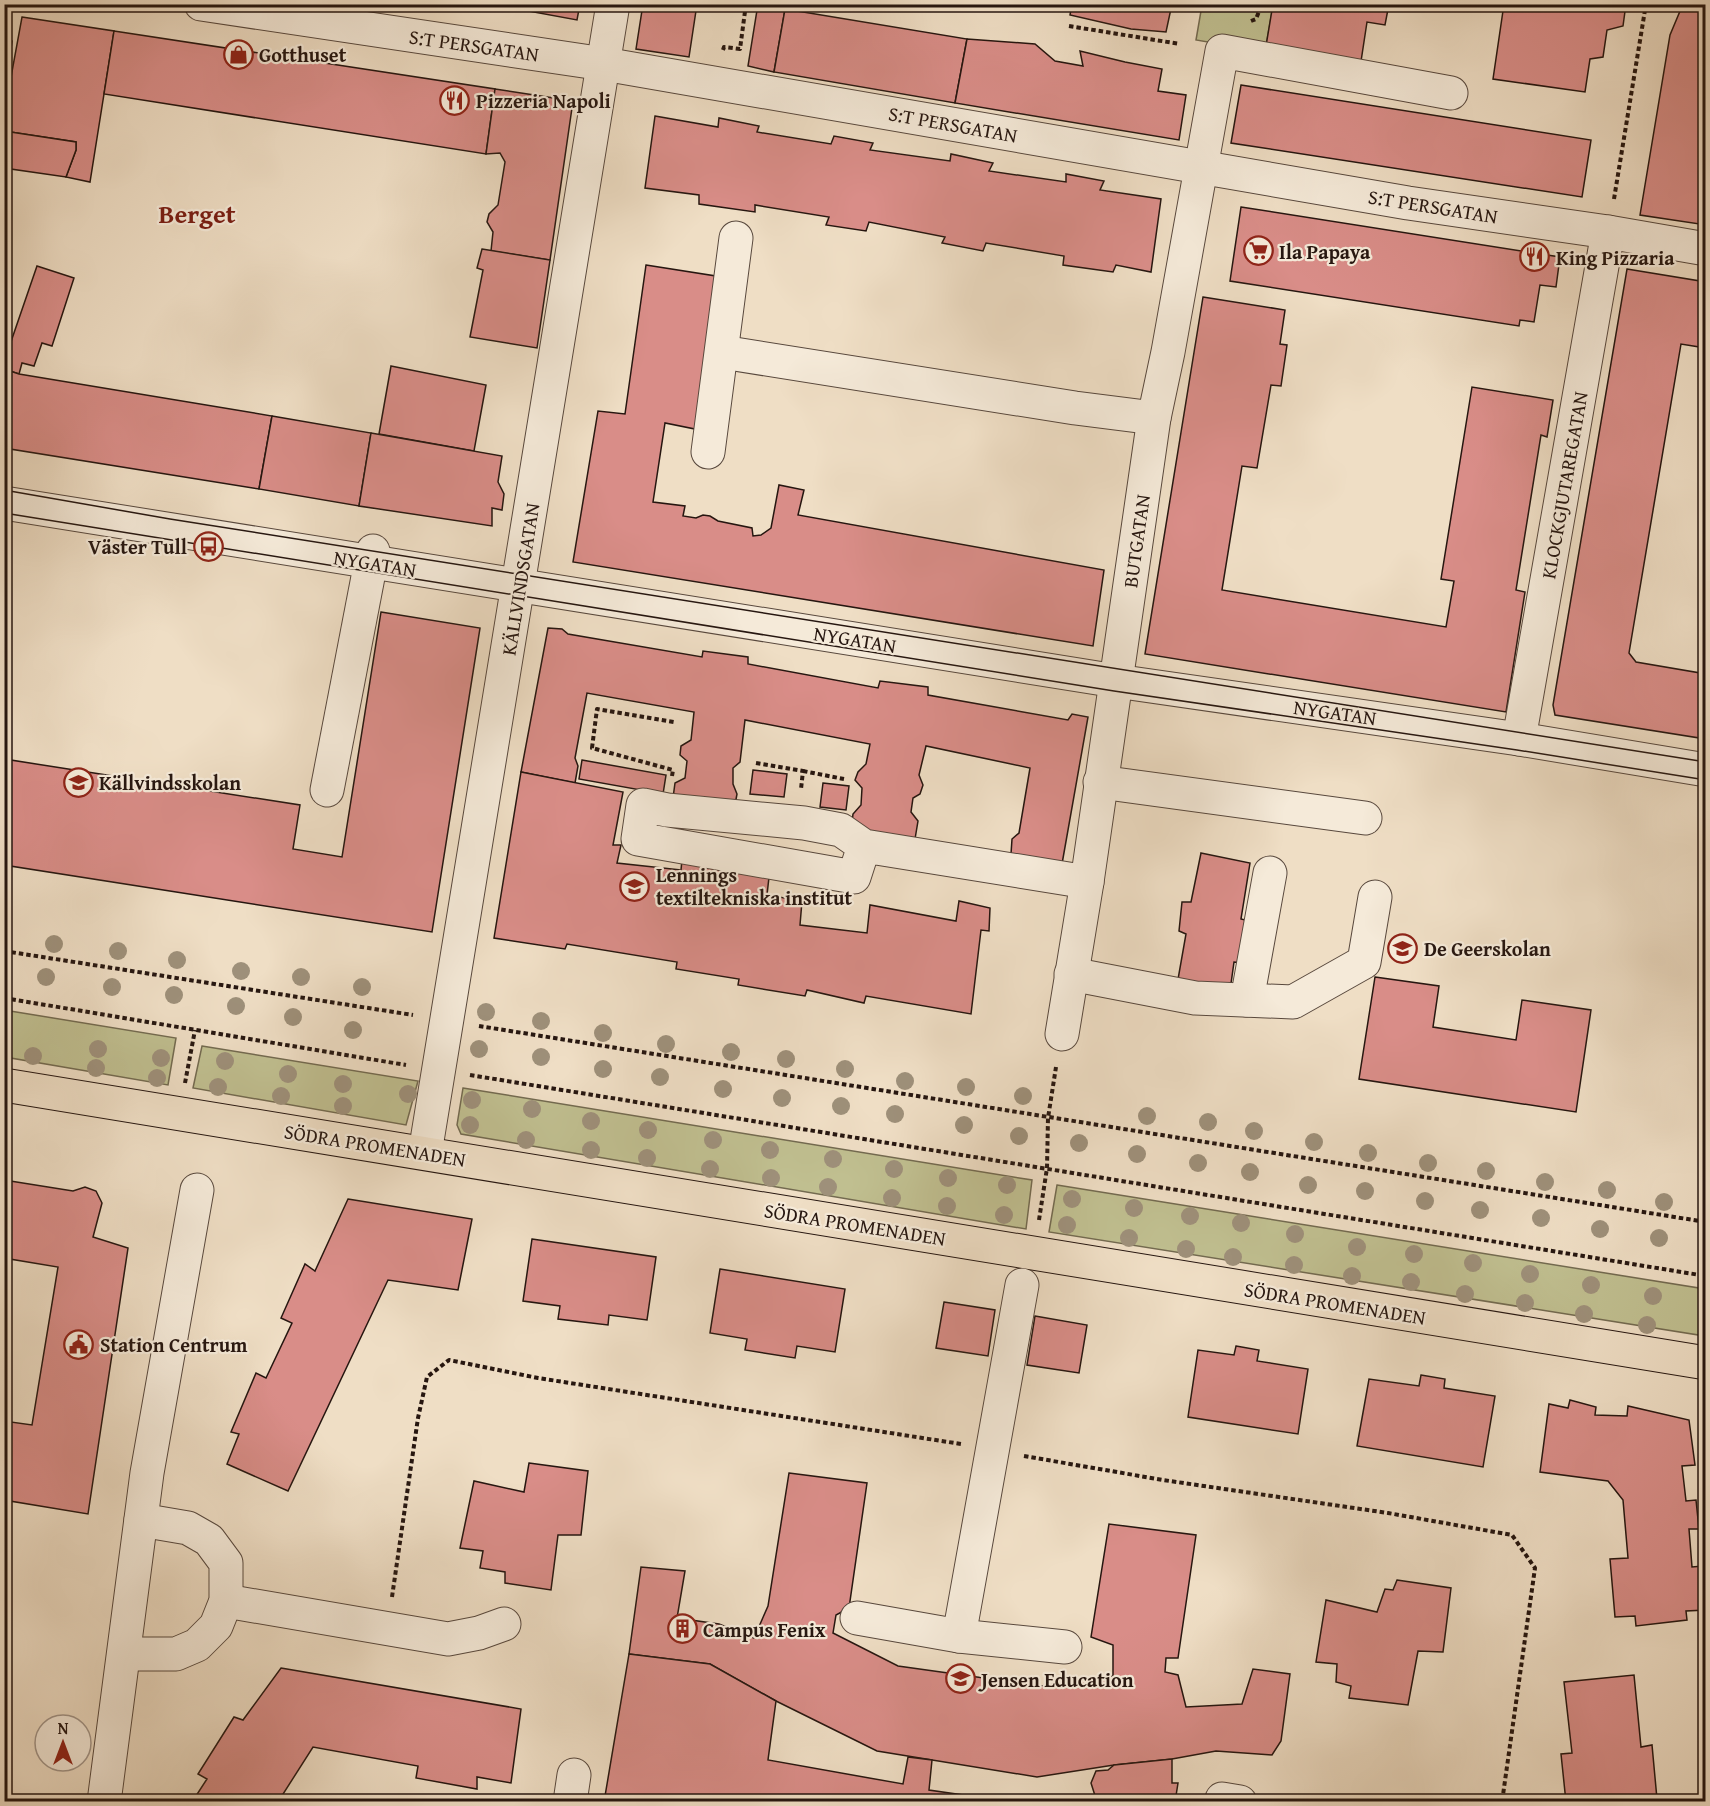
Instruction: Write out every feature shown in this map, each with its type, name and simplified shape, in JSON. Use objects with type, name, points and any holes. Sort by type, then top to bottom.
[{"type":"main road","name":"SÖDRA PROMENADEN","points":[[4,1085],[1706,1363]]},
{"type":"street","name":"S:T PERSGATAN","points":[[201,4],[604,64],[1408,203],[1608,232],[1706,249]]},
{"type":"street","name":"KÄLLVINDSGATAN","points":[[425,1154],[613,4]]},
{"type":"street","name":"BUTGATAN","points":[[1062,1034],[1087,882],[1154,418],[1222,51],[1451,93]]},
{"type":"street","name":"KLOCKGJUTAREGATAN","points":[[1519,738],[1608,232]]},
{"type":"street","points":[[708,452],[736,238]]},
{"type":"street","points":[[722,352],[1075,408],[1154,418]]},
{"type":"street","name":"NYGATAN","points":[[4,503],[372,556],[519,585],[1116,681],[1519,738],[1706,770]]},
{"type":"street","points":[[327,790],[372,556]]},
{"type":"street","points":[[1100,782],[1365,818]]},
{"type":"street","points":[[864,846],[854,877],[638,839],[643,805],[667,810],[797,822],[841,830],[864,846],[1087,882]]},
{"type":"street","points":[[1247,1000],[1270,873]]},
{"type":"street","points":[[1071,974],[1195,998],[1293,1002],[1364,962],[1376,897]]},
{"type":"street","points":[[104,1802],[147,1473],[197,1190]]},
{"type":"street","points":[[960,1636],[1022,1285]]},
{"type":"street","points":[[124,1654],[176,1654],[197,1645],[216,1626],[226,1601],[226,1563],[209,1540],[188,1528],[141,1520]]},
{"type":"street","points":[[226,1601],[448,1639],[479,1634],[504,1624]]},
{"type":"street","points":[[857,1618],[960,1636],[1065,1647]]},
{"type":"street","points":[[1222,1802],[1222,1799],[1240,1802]]},
{"type":"path","points":[[715,83],[724,47],[740,49],[746,4]]},
{"type":"path","points":[[1608,232],[1646,4]]},
{"type":"path","points":[[1069,26],[1180,44]]},
{"type":"path","points":[[667,810],[673,770],[592,748],[597,709],[674,722]]},
{"type":"path","points":[[756,763],[844,779]]},
{"type":"path","points":[[797,822],[803,771]]},
{"type":"path","points":[[4,951],[1706,1222]]},
{"type":"path","points":[[4,998],[1706,1276]]},
{"type":"path","points":[[1047,1168],[1048,1118],[1062,1034]]},
{"type":"shaded area","points":[[1202,5],[1273,5],[1265,52],[1196,40]]},
{"type":"shaded area","points":[[4,1010],[176,1038],[168,1085],[5,1057]]},
{"type":"shaded area","points":[[202,1046],[418,1081],[406,1125],[193,1088]]},
{"type":"shaded area","points":[[463,1088],[1032,1180],[1026,1229],[461,1134],[457,1125]]},
{"type":"shaded area","points":[[1057,1185],[1705,1289],[1705,1336],[1049,1232]]},
{"type":"building","points":[[490,4],[580,4],[577,20]]},
{"type":"building","points":[[643,4],[697,4],[689,57],[636,49]]},
{"type":"building","points":[[758,4],[786,4],[774,72],[748,66]]},
{"type":"building","points":[[1072,4],[1172,4],[1166,32],[1131,29],[1070,15]]},
{"type":"building","points":[[1273,4],[1389,4],[1385,25],[1367,22],[1360,68],[1265,52]]},
{"type":"building","points":[[1504,4],[1626,4],[1623,26],[1607,30],[1603,57],[1590,59],[1585,92],[1493,79]]},
{"type":"building","points":[[1683,4],[1706,11],[1706,225],[1640,215],[1670,35]]},
{"type":"building","points":[[785,9],[967,39],[955,103],[774,72]]},
{"type":"building","points":[[22,17],[114,31],[90,182],[66,177],[76,150],[76,142],[4,131],[4,115]]},
{"type":"building","points":[[114,31],[495,89],[486,154],[104,94]]},
{"type":"building","points":[[4,39],[12,41],[10,56],[4,54]]},
{"type":"building","points":[[967,39],[1035,44],[1055,61],[1083,66],[1080,51],[1162,69],[1158,91],[1186,95],[1179,140],[955,103]]},
{"type":"building","points":[[1241,85],[1591,140],[1582,197],[1231,143]]},
{"type":"building","points":[[495,89],[573,101],[550,260],[491,251],[493,232],[487,222],[489,214],[498,205],[505,162],[500,153],[486,154]]},
{"type":"building","points":[[655,116],[718,127],[719,118],[759,126],[757,132],[831,144],[834,136],[873,143],[870,150],[950,161],[951,154],[993,163],[989,171],[1066,182],[1066,174],[1104,181],[1100,190],[1161,199],[1151,272],[1116,265],[1113,272],[1063,265],[1064,256],[986,243],[983,251],[942,243],[945,237],[869,222],[866,231],[826,225],[829,217],[755,205],[755,212],[699,204],[699,195],[645,188]]},
{"type":"building","points":[[4,131],[76,142],[76,150],[66,177],[4,168]]},
{"type":"building","points":[[1241,207],[1560,257],[1556,287],[1540,285],[1534,322],[1520,320],[1519,326],[1230,281]]},
{"type":"building","points":[[482,249],[550,260],[537,348],[470,337],[483,270],[477,268]]},
{"type":"building","points":[[646,265],[722,277],[700,430],[665,423],[653,502],[685,506],[683,516],[696,518],[703,515],[710,516],[718,521],[752,528],[753,536],[761,535],[771,528],[779,485],[804,490],[798,515],[1104,570],[1093,646],[573,562],[598,411],[625,414]]},
{"type":"building","points":[[37,266],[74,278],[52,346],[42,343],[34,366],[22,363],[19,374],[4,369],[4,362]]},
{"type":"building","points":[[1627,269],[1706,282],[1706,348],[1681,344],[1629,653],[1636,662],[1706,674],[1706,739],[1555,715],[1553,705]]},
{"type":"building","points":[[1203,297],[1285,310],[1280,344],[1287,345],[1281,386],[1271,385],[1257,468],[1242,466],[1222,590],[1446,627],[1454,581],[1441,579],[1472,387],[1553,400],[1547,437],[1541,435],[1516,590],[1525,592],[1506,712],[1145,654]]},
{"type":"building","points":[[391,366],[486,385],[474,451],[379,434]]},
{"type":"building","points":[[4,369],[19,374],[272,416],[259,489],[4,448]]},
{"type":"building","points":[[272,416],[371,433],[359,506],[259,489]]},
{"type":"building","points":[[371,433],[502,456],[498,482],[504,494],[502,510],[492,508],[492,526],[359,506]]},
{"type":"building","name":"Källvindsskolan","points":[[381,612],[480,628],[432,932],[4,865],[4,759],[300,805],[293,849],[342,857]]},
{"type":"building","points":[[548,628],[562,629],[568,634],[702,657],[703,651],[748,657],[748,664],[878,688],[880,681],[928,687],[928,695],[1068,720],[1072,714],[1088,717],[1062,864],[1011,854],[1012,839],[1019,833],[1030,768],[926,746],[919,775],[923,785],[920,794],[913,798],[911,812],[918,821],[915,839],[851,830],[853,814],[861,805],[862,788],[855,780],[858,772],[866,764],[870,744],[745,720],[740,762],[733,768],[733,784],[737,794],[734,810],[673,798],[675,783],[685,778],[687,761],[680,755],[681,746],[691,740],[694,712],[587,693],[575,758],[578,766],[575,783],[521,772]]},
{"type":"building","points":[[582,760],[666,775],[663,794],[579,779]]},
{"type":"building","points":[[753,770],[787,774],[784,797],[750,794]]},
{"type":"building","name":"Lennings textiltekniska institut","points":[[521,772],[623,792],[613,845],[621,845],[617,863],[681,870],[682,860],[769,877],[767,895],[802,901],[800,925],[867,933],[870,905],[956,921],[959,901],[990,908],[989,931],[981,930],[971,1014],[866,996],[864,1003],[807,990],[805,996],[738,985],[739,979],[676,969],[677,962],[567,944],[565,949],[494,938]]},
{"type":"building","points":[[823,783],[849,786],[846,810],[820,807]]},
{"type":"building","points":[[1201,853],[1250,863],[1241,919],[1249,921],[1244,963],[1234,962],[1229,998],[1177,985],[1186,934],[1179,931],[1182,902],[1191,902]]},
{"type":"building","points":[[1375,977],[1439,986],[1433,1027],[1516,1040],[1522,1000],[1591,1010],[1576,1112],[1359,1079]]},
{"type":"building","name":"Station Centrum","points":[[4,1180],[73,1191],[85,1187],[96,1191],[102,1203],[93,1237],[128,1248],[88,1514],[4,1500],[4,1421],[32,1425],[58,1267],[4,1258]]},
{"type":"building","points":[[348,1199],[472,1219],[458,1290],[388,1280],[288,1491],[227,1464],[239,1434],[231,1432],[256,1373],[266,1378],[292,1323],[281,1318],[305,1264],[315,1271]]},
{"type":"building","points":[[532,1239],[656,1257],[647,1320],[609,1315],[608,1325],[558,1319],[560,1306],[523,1301]]},
{"type":"building","points":[[720,1269],[845,1289],[835,1352],[797,1346],[795,1358],[745,1350],[747,1339],[710,1333]]},
{"type":"building","points":[[944,1302],[995,1310],[988,1356],[936,1348]]},
{"type":"building","points":[[1035,1316],[1087,1325],[1079,1373],[1027,1365]]},
{"type":"building","points":[[1236,1346],[1259,1350],[1257,1361],[1308,1369],[1298,1434],[1188,1417],[1198,1350],[1234,1355]]},
{"type":"building","points":[[1421,1375],[1445,1379],[1444,1388],[1495,1396],[1483,1467],[1357,1446],[1369,1379],[1419,1386]]},
{"type":"building","points":[[1570,1400],[1596,1407],[1595,1415],[1627,1416],[1628,1406],[1689,1420],[1695,1465],[1682,1466],[1686,1501],[1696,1500],[1699,1529],[1689,1529],[1692,1567],[1703,1566],[1706,1610],[1686,1611],[1687,1620],[1636,1626],[1635,1616],[1615,1617],[1610,1559],[1628,1558],[1623,1500],[1608,1481],[1540,1472],[1549,1404],[1568,1408]]},
{"type":"building","points":[[529,1463],[588,1471],[581,1535],[558,1535],[551,1590],[505,1583],[505,1572],[480,1568],[483,1551],[460,1548],[474,1481],[524,1492]]},
{"type":"building","name":"Campus Fenix","points":[[789,1473],[867,1483],[849,1608],[836,1615],[833,1633],[898,1666],[1041,1686],[1113,1676],[1113,1645],[1091,1637],[1109,1524],[1196,1535],[1178,1658],[1166,1658],[1165,1672],[1178,1675],[1186,1707],[1242,1704],[1253,1669],[1290,1674],[1281,1741],[1272,1755],[1216,1751],[1037,1777],[877,1751],[776,1701],[710,1664],[629,1654],[641,1567],[685,1571],[677,1618],[719,1624],[754,1638],[768,1606]]},
{"type":"building","points":[[1397,1580],[1451,1588],[1443,1652],[1418,1651],[1408,1705],[1349,1698],[1351,1686],[1336,1682],[1337,1664],[1316,1662],[1326,1600],[1377,1612],[1385,1589],[1393,1590]]},
{"type":"building","points":[[629,1654],[710,1664],[776,1701],[768,1760],[903,1784],[908,1757],[932,1760],[929,1790],[1012,1802],[774,1802],[761,1799],[761,1802],[604,1802]]},
{"type":"building","points":[[281,1668],[521,1709],[511,1783],[477,1777],[477,1789],[416,1778],[418,1766],[313,1747],[278,1802],[192,1802],[207,1779],[198,1774],[234,1717],[243,1720]]},
{"type":"building","points":[[1634,1675],[1641,1747],[1652,1745],[1657,1799],[1640,1802],[1566,1802],[1561,1754],[1572,1753],[1564,1682]]},
{"type":"building","points":[[1172,1759],[1172,1783],[1178,1783],[1175,1802],[1097,1802],[1091,1783],[1096,1771],[1108,1770],[1114,1765]]},
{"type":"tram line","points":[[4,490],[170,519],[1706,762]]},
{"type":"tram line","points":[[4,513],[1114,691],[1706,780]]},
{"type":"place","name":"Gotthuset","points":[[238,54]]},
{"type":"place","name":"Pizzeria Napoli","points":[[455,100]]},
{"type":"place","name":"Ila Papaya","points":[[1258,251]]},
{"type":"place","name":"King Pizzaria","points":[[1535,257]]},
{"type":"place","name":"Väster Tull","points":[[208,546]]},
{"type":"place","name":"Källvindsskolan","points":[[78,782]]},
{"type":"place","name":"Lennings textiltekniska institut","points":[[635,886]]},
{"type":"place","name":"De Geerskolan","points":[[1403,948]]},
{"type":"place","name":"Station Centrum","points":[[79,1344]]},
{"type":"place","name":"Campus Fenix","points":[[682,1629]]},
{"type":"place","name":"Jensen Education","points":[[960,1679]]},
{"type":"district","name":"Berget","points":[[197,213]]}]
